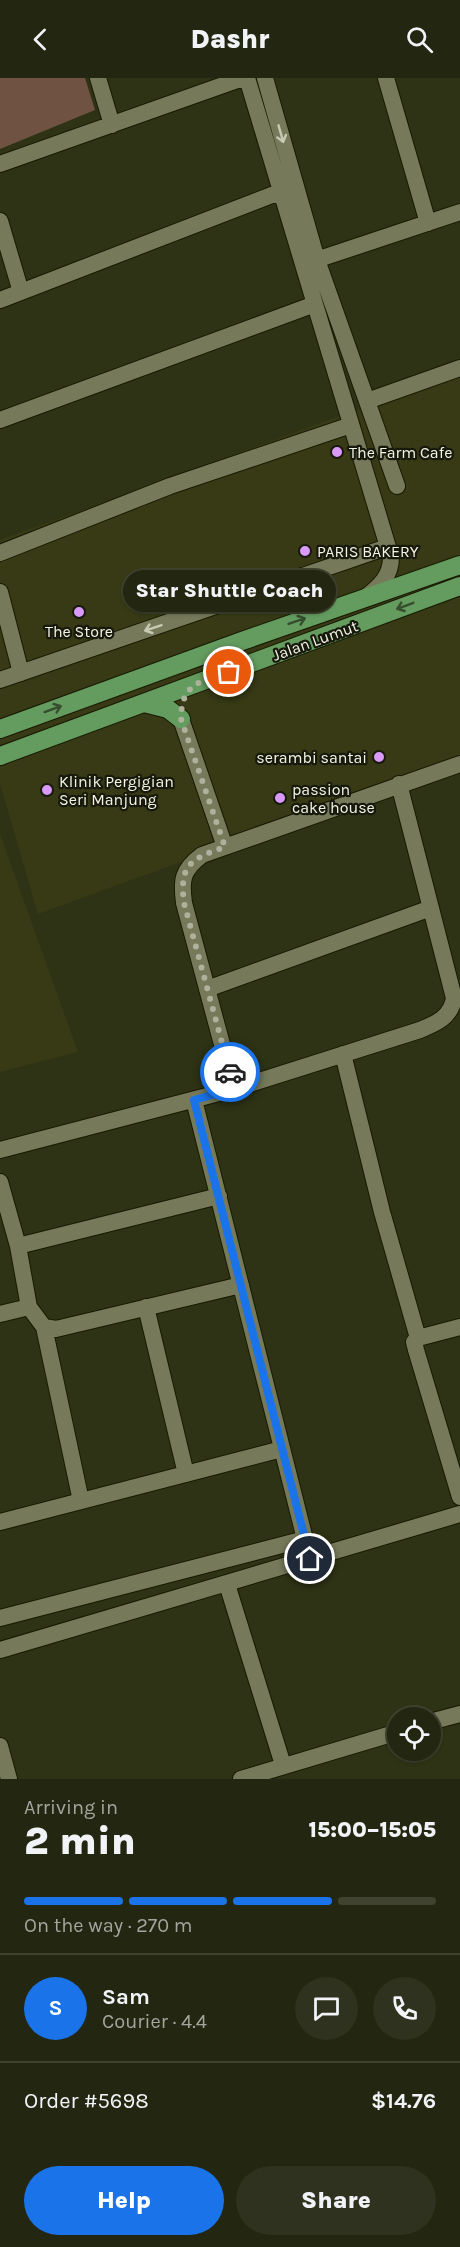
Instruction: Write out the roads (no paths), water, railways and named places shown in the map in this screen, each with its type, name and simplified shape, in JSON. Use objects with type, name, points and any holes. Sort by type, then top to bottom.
[{"type":"main road","name":"Jalan Lumut","points":[[0,729],[460,565]]},
{"type":"main road","name":"Jalan Lumut","points":[[0,756],[460,586]]},
{"type":"main road","points":[[181,719],[183,699],[194,685]]},
{"type":"main road","points":[[144,703],[168,708],[181,719]]},
{"type":"main road","points":[[22,720],[30,731],[39,734],[68,732]]},
{"type":"street","points":[[98,78],[112,124]]},
{"type":"street","points":[[265,78],[288,188],[310,262],[367,401],[397,486]]},
{"type":"street","points":[[386,78],[428,223]]},
{"type":"street","points":[[0,164],[238,79],[288,188]]},
{"type":"street","points":[[0,300],[288,188]]},
{"type":"street","points":[[310,262],[460,212]]},
{"type":"street","points":[[0,221],[21,292]]},
{"type":"street","points":[[310,262],[315,304],[391,557],[391,566],[381,585],[365,598]]},
{"type":"street","points":[[0,420],[315,304]]},
{"type":"street","points":[[367,401],[460,368]]},
{"type":"street","points":[[0,553],[170,486],[351,425]]},
{"type":"street","points":[[0,680],[387,546]]},
{"type":"street","points":[[0,592],[21,673]]},
{"type":"street","points":[[181,719],[225,847]]},
{"type":"street","points":[[234,1089],[184,903],[183,878],[193,862],[202,855],[460,764]]},
{"type":"street","points":[[0,1150],[234,1089],[420,1030],[437,1023],[447,1015],[454,998],[399,784]]},
{"type":"street","points":[[207,990],[431,908]]},
{"type":"street","points":[[343,1054],[382,1212],[418,1338]]},
{"type":"street","points":[[194,1100],[310,1559]]},
{"type":"street","points":[[0,1182],[18,1246],[28,1308],[44,1327],[81,1501]]},
{"type":"street","points":[[18,1246],[219,1196]]},
{"type":"street","points":[[44,1327],[56,1329],[241,1285]]},
{"type":"street","points":[[0,1314],[28,1308]]},
{"type":"street","points":[[146,1308],[186,1474]]},
{"type":"street","points":[[460,1327],[418,1338],[414,1342],[460,1497]]},
{"type":"street","points":[[0,1522],[282,1449]]},
{"type":"street","points":[[0,1650],[460,1514]]},
{"type":"street","points":[[0,1618],[305,1539]]},
{"type":"street","points":[[227,1584],[282,1765]]},
{"type":"street","points":[[441,1719],[460,1714]]},
{"type":"street","points":[[242,1779],[282,1765],[387,1735]]},
{"type":"street","points":[[0,1746],[9,1779]]},
{"type":"place","name":"The Farm Cafe","points":[[337,452]]},
{"type":"place","name":"PARIS BAKERY","points":[[305,551]]},
{"type":"place","name":"The Store","points":[[79,612]]},
{"type":"place","name":"Star Shuttle Coach","points":[[229,672]]},
{"type":"place","name":"serambi santai","points":[[379,757]]},
{"type":"place","name":"Klinik Pergigian Seri Manjung","points":[[47,790]]},
{"type":"place","name":"passion cake house","points":[[280,798]]}]
